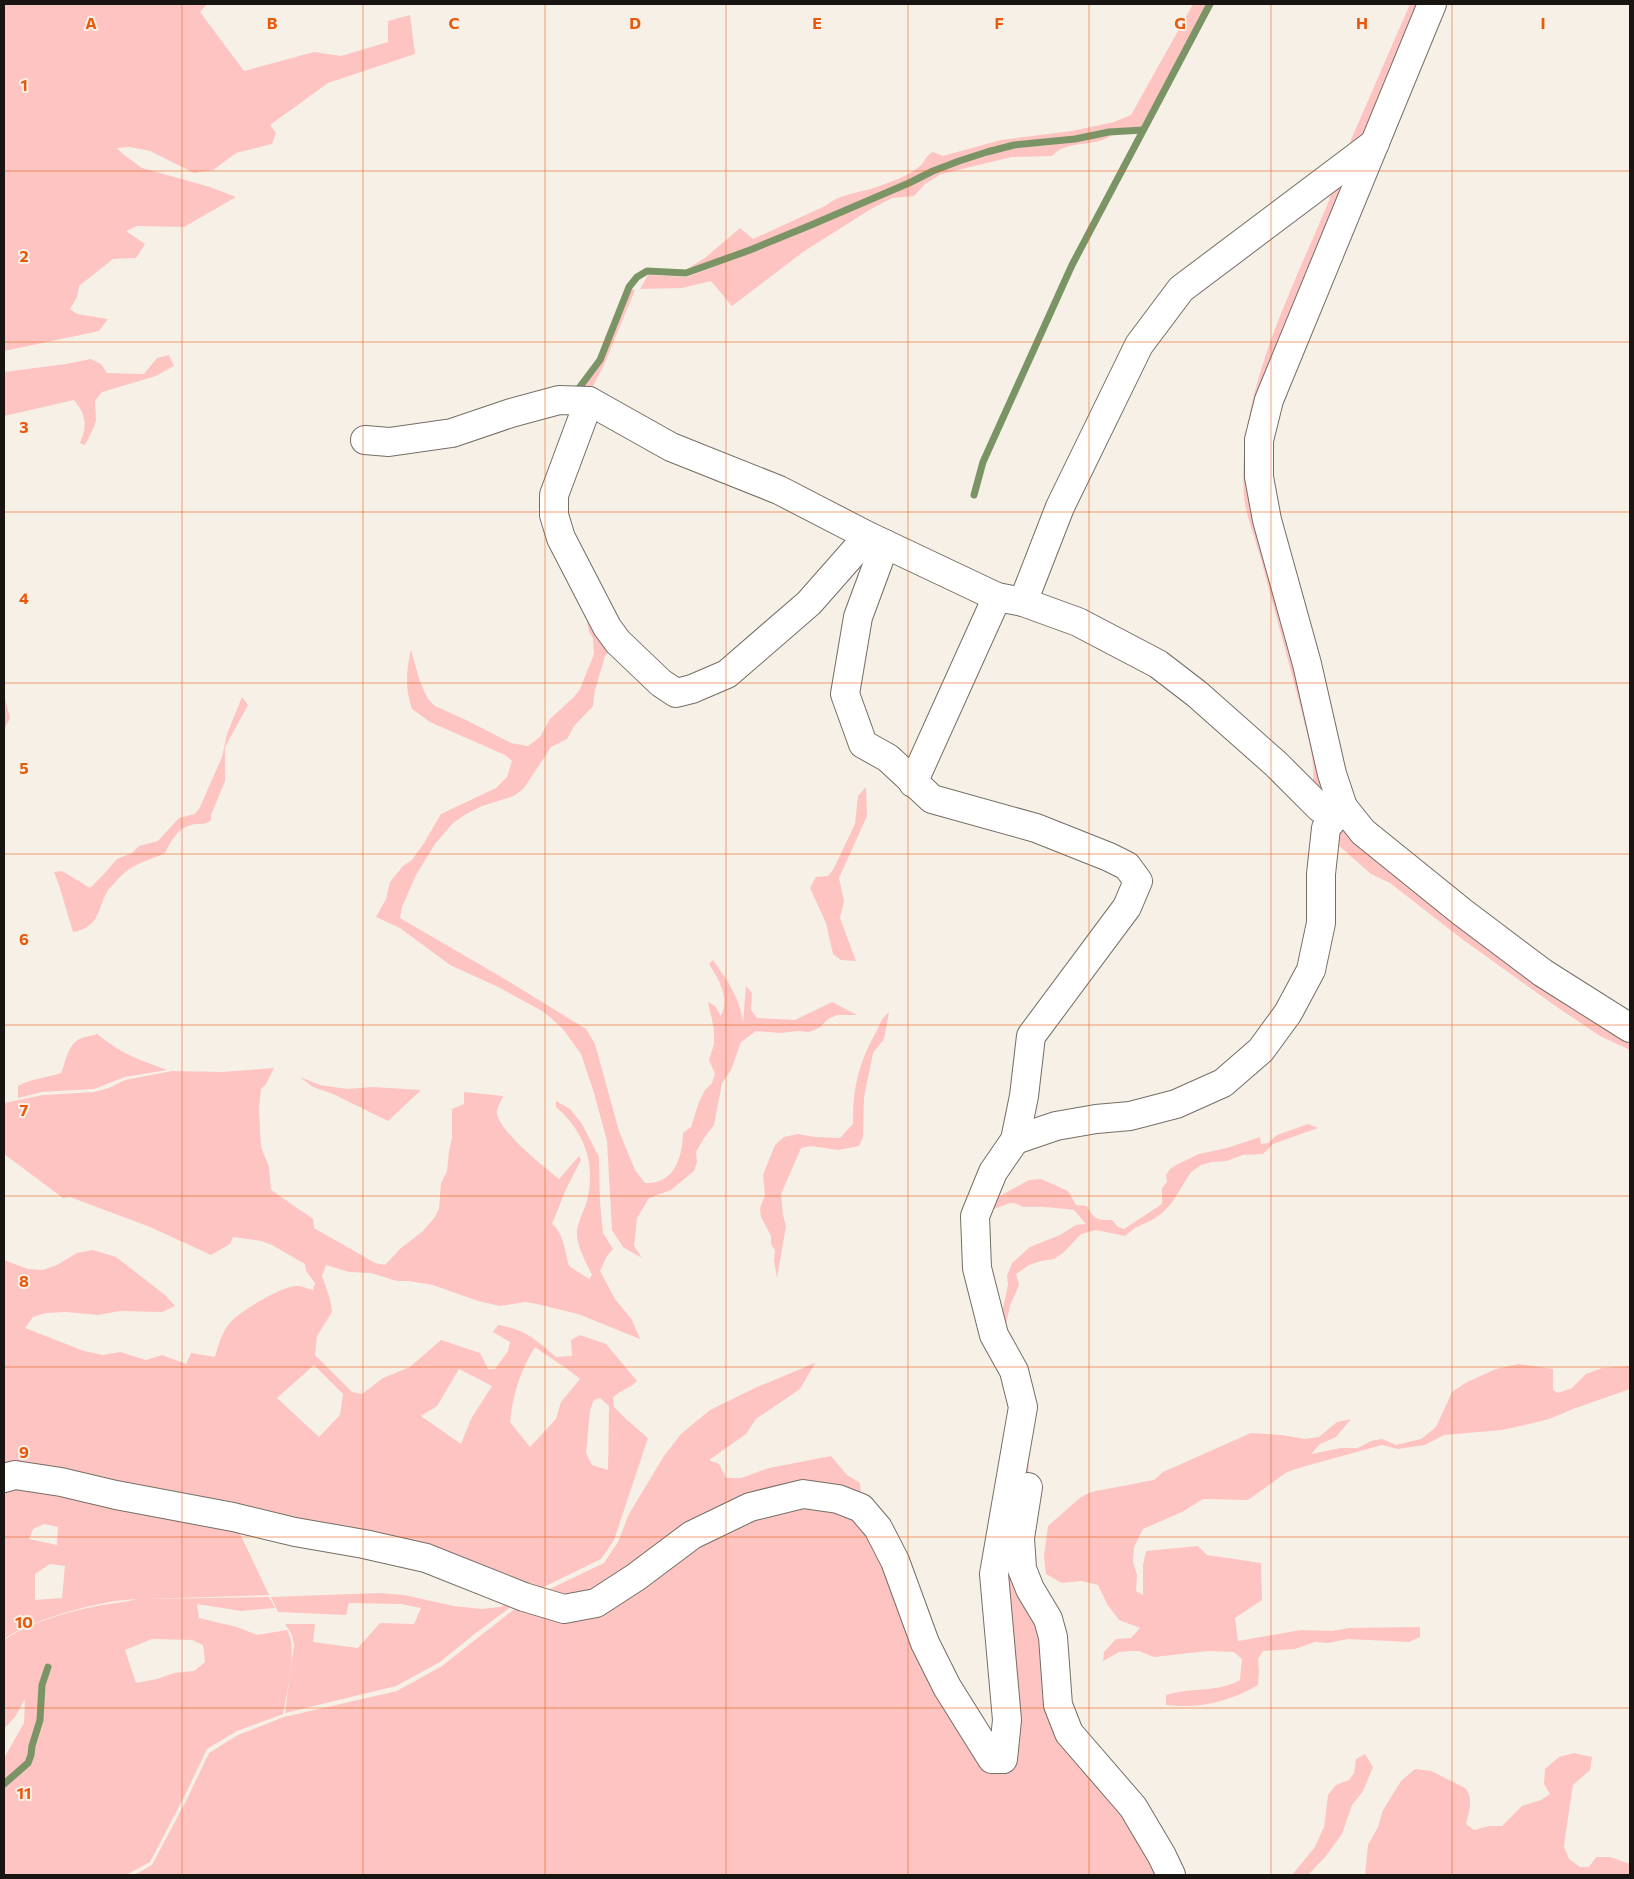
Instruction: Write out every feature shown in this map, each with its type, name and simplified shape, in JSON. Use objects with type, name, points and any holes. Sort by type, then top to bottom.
[{"type":"street","points":[[1432,4],[1269,400],[1259,440],[1259,477],[1267,520],[1307,664],[1332,774],[1344,807],[1363,832],[1462,912],[1543,973],[1630,1028]]},
{"type":"street","points":[[1024,602],[1060,507],[1138,345],[1181,289],[1375,143]]},
{"type":"street","points":[[365,440],[389,442],[452,433],[511,413],[559,400],[589,401],[671,446],[779,490],[877,540],[997,597],[1024,602],[1078,622],[1158,664],[1198,694],[1276,764],[1320,808],[1344,807]]},
{"type":"street","points":[[589,401],[554,494],[554,515],[561,538],[607,627],[618,642],[656,678],[676,693],[692,689],[726,674],[809,603],[877,540]]},
{"type":"street","points":[[877,540],[858,617],[845,694],[863,744],[888,758],[932,799],[1036,828],[1109,857],[1127,866],[1138,881],[1127,907],[1031,1036],[1024,1096],[1015,1140],[993,1172],[975,1216],[977,1268],[994,1336],[1014,1371],[1023,1408],[1031,1427],[1033,1452],[1020,1538],[1022,1569],[1030,1589],[1048,1619],[1053,1637],[1058,1705],[1070,1733],[1133,1808],[1162,1856],[1171,1875]]},
{"type":"street","points":[[913,783],[997,597]]},
{"type":"street","points":[[1015,1140],[1056,1126],[1096,1119],[1130,1116],[1176,1104],[1223,1083],[1262,1050],[1288,1012],[1311,970],[1321,923],[1320,874],[1326,828],[1344,807]]},
{"type":"street","points":[[4,1478],[15,1475],[61,1482],[116,1495],[233,1517],[295,1532],[364,1544],[417,1556],[524,1598],[564,1609],[596,1603],[636,1577],[692,1535],[750,1507],[804,1494],[838,1499],[861,1508],[878,1528],[895,1560],[925,1643],[948,1687],[992,1759],[1003,1760],[1007,1720],[994,1574],[1023,1408]]},
{"type":"shaded area","points":[[4,4],[207,4],[200,12],[244,71],[314,52],[341,56],[388,42],[388,21],[410,15],[415,54],[328,83],[270,125],[276,133],[272,144],[236,153],[213,170],[194,173],[150,151],[130,147],[117,148],[142,168],[210,187],[236,197],[184,227],[137,226],[126,231],[145,244],[136,258],[113,259],[79,286],[77,297],[70,309],[77,314],[108,319],[99,331],[4,351]]},
{"type":"shaded area","points":[[1193,4],[1207,4],[1141,127],[1107,129],[1070,137],[1011,143],[955,160],[905,183],[746,249],[687,269],[705,258],[740,228],[753,239],[825,206],[836,199],[877,187],[905,176],[916,170],[933,152],[943,156],[1001,140],[1072,131],[1114,122],[1131,115]]},
{"type":"shaded area","points":[[1410,4],[1424,4],[1369,131],[1347,149]]},
{"type":"shaded area","points":[[1112,135],[1098,141],[1065,147],[1052,156],[1012,157],[941,174],[925,184],[914,196],[892,198],[871,209],[803,252],[732,306],[711,281],[682,288],[640,289],[648,275],[687,277],[750,253],[960,163],[1015,148],[1050,145]]},
{"type":"shaded area","points":[[1356,166],[1257,411],[1323,775],[1323,789],[1319,797],[1311,794],[1313,763],[1309,743],[1247,513],[1244,497],[1244,459],[1248,421],[1257,383],[1283,310],[1328,203],[1330,197],[1327,191]]},
{"type":"shaded area","points":[[630,289],[635,290],[604,365],[586,399],[579,389],[601,360]]},
{"type":"shaded area","points":[[169,355],[174,366],[156,376],[102,392],[95,401],[96,420],[85,445],[80,443],[85,420],[74,400],[4,416],[4,372],[91,359],[101,364],[107,373],[144,374],[157,358]]},
{"type":"shaded area","points":[[594,607],[615,645],[605,656],[595,690],[593,706],[574,726],[567,739],[551,747],[524,788],[514,796],[482,806],[453,823],[435,844],[416,875],[402,907],[400,918],[586,1029],[595,1044],[619,1131],[635,1170],[645,1183],[663,1179],[675,1168],[681,1152],[683,1133],[691,1127],[699,1102],[705,1090],[712,1083],[715,1074],[709,1060],[714,1044],[714,1029],[708,1002],[715,1006],[721,1016],[724,995],[720,982],[709,964],[713,960],[736,997],[743,1022],[746,986],[752,993],[751,1010],[757,1018],[795,1020],[832,1002],[857,1015],[837,1015],[828,1019],[819,1028],[809,1032],[781,1033],[756,1031],[741,1042],[731,1070],[722,1083],[714,1125],[696,1152],[697,1162],[694,1171],[671,1190],[649,1198],[637,1218],[634,1246],[642,1258],[623,1247],[612,1230],[607,1141],[581,1054],[563,1029],[544,1012],[496,986],[450,965],[400,928],[376,917],[386,899],[390,882],[403,866],[412,860],[441,814],[496,788],[507,777],[512,761],[505,755],[430,722],[412,709],[407,679],[411,650],[420,682],[428,699],[435,706],[511,743],[528,746],[540,737],[550,719],[580,689],[594,654],[593,638],[589,632],[587,621]]},
{"type":"shaded area","points":[[4,695],[10,718],[4,730]]},
{"type":"shaded area","points":[[242,697],[248,705],[225,747],[225,781],[211,815],[211,820],[206,823],[185,827],[173,838],[165,853],[126,871],[108,890],[97,916],[89,926],[73,932],[54,872],[62,871],[90,888],[117,859],[132,853],[139,846],[158,841],[179,818],[195,814],[200,807],[222,757],[227,734]]},
{"type":"shaded area","points":[[866,787],[867,816],[839,878],[844,901],[840,918],[856,961],[841,960],[833,954],[826,923],[810,888],[816,877],[828,876],[833,870],[855,824],[858,796]]},
{"type":"shaded area","points":[[1346,828],[1630,1032],[1630,1050],[1600,1036],[1554,1005],[1462,939],[1390,883],[1371,874],[1337,844],[1330,830]]},
{"type":"shaded area","points":[[889,1012],[884,1039],[873,1053],[864,1097],[863,1137],[859,1146],[838,1150],[811,1146],[801,1148],[781,1194],[786,1226],[777,1278],[774,1260],[775,1250],[771,1244],[771,1236],[761,1217],[760,1208],[765,1195],[763,1175],[775,1145],[784,1137],[798,1134],[840,1138],[853,1124],[855,1088],[861,1066],[880,1023]]},
{"type":"shaded area","points":[[97,1034],[114,1047],[147,1063],[167,1070],[125,1077],[94,1089],[42,1092],[18,1098],[18,1086],[32,1080],[61,1073],[68,1053],[77,1040]]},
{"type":"shaded area","points":[[274,1068],[266,1084],[261,1089],[259,1108],[261,1147],[269,1167],[271,1190],[313,1219],[314,1228],[375,1263],[385,1265],[401,1248],[423,1231],[439,1209],[441,1183],[447,1171],[452,1138],[452,1109],[464,1104],[464,1092],[503,1096],[497,1112],[500,1122],[514,1140],[559,1179],[579,1156],[581,1160],[566,1189],[552,1224],[562,1238],[569,1266],[589,1279],[592,1275],[580,1248],[577,1231],[587,1201],[590,1174],[589,1162],[581,1138],[566,1117],[556,1107],[556,1101],[570,1109],[582,1124],[599,1157],[603,1233],[613,1249],[607,1256],[600,1271],[615,1299],[632,1320],[640,1339],[578,1314],[537,1304],[525,1302],[500,1306],[478,1301],[433,1285],[397,1281],[371,1273],[349,1272],[326,1265],[322,1276],[330,1299],[332,1312],[317,1336],[315,1355],[352,1392],[362,1394],[383,1378],[410,1367],[441,1340],[480,1353],[488,1369],[495,1369],[508,1351],[510,1342],[493,1332],[498,1325],[516,1330],[536,1340],[556,1357],[572,1356],[571,1340],[580,1335],[606,1344],[637,1381],[613,1398],[614,1407],[648,1438],[614,1540],[601,1559],[525,1596],[427,1557],[4,1476],[4,1260],[28,1269],[43,1270],[57,1265],[77,1253],[93,1250],[116,1257],[165,1295],[175,1306],[162,1312],[120,1311],[98,1315],[66,1312],[46,1313],[33,1317],[25,1328],[84,1351],[103,1355],[120,1352],[146,1360],[162,1355],[186,1364],[191,1353],[215,1357],[228,1325],[240,1314],[260,1301],[291,1287],[300,1286],[313,1290],[315,1283],[306,1271],[305,1264],[272,1245],[261,1241],[233,1237],[230,1244],[211,1255],[150,1227],[70,1197],[63,1198],[4,1154],[4,1103],[43,1095],[94,1092],[109,1088],[125,1080],[172,1071],[222,1072]],"holes":[[[535,1347],[580,1379],[561,1402],[556,1419],[530,1447],[510,1422],[513,1402],[525,1365]],[[314,1365],[343,1394],[340,1415],[319,1437],[277,1398]],[[459,1369],[492,1386],[471,1419],[461,1444],[421,1416],[437,1406]],[[600,1398],[609,1406],[608,1470],[592,1465],[586,1453],[590,1410],[594,1400]]]},
{"type":"shaded area","points":[[300,1077],[320,1085],[347,1089],[373,1087],[421,1090],[388,1121],[333,1094],[313,1087]]},
{"type":"shaded area","points":[[1308,1124],[1318,1128],[1273,1144],[1263,1154],[1243,1155],[1226,1161],[1201,1165],[1191,1172],[1171,1204],[1162,1213],[1135,1228],[1125,1236],[1096,1230],[1081,1234],[1063,1253],[1054,1259],[1029,1265],[1016,1274],[1019,1285],[1010,1306],[1005,1329],[1002,1313],[1008,1285],[1007,1276],[1012,1263],[1030,1247],[1060,1235],[1076,1225],[1086,1224],[1074,1210],[1024,1207],[1013,1203],[990,1209],[992,1198],[1000,1196],[1029,1180],[1041,1179],[1068,1191],[1076,1205],[1087,1206],[1097,1218],[1112,1220],[1118,1227],[1124,1229],[1162,1204],[1162,1188],[1167,1182],[1166,1175],[1170,1169],[1178,1164],[1199,1154],[1227,1148],[1260,1137],[1261,1144],[1268,1143],[1277,1135]]},
{"type":"shaded area","points":[[815,1363],[800,1389],[756,1419],[746,1434],[709,1460],[719,1464],[726,1478],[741,1478],[769,1468],[831,1456],[847,1475],[860,1483],[862,1506],[749,1506],[596,1601],[531,1598],[604,1563],[618,1542],[629,1514],[664,1456],[681,1434],[710,1410],[757,1387]]},
{"type":"shaded area","points":[[1519,1364],[1553,1369],[1553,1390],[1558,1393],[1572,1388],[1586,1374],[1602,1368],[1630,1366],[1630,1389],[1549,1419],[1529,1424],[1502,1430],[1444,1435],[1425,1445],[1398,1449],[1382,1445],[1302,1467],[1287,1472],[1248,1500],[1203,1499],[1182,1512],[1143,1529],[1134,1547],[1133,1562],[1137,1575],[1136,1591],[1143,1595],[1143,1565],[1146,1551],[1198,1546],[1207,1555],[1261,1563],[1262,1600],[1235,1618],[1238,1641],[1301,1630],[1332,1631],[1349,1628],[1420,1627],[1420,1637],[1409,1642],[1348,1639],[1328,1643],[1315,1642],[1295,1649],[1263,1651],[1258,1659],[1258,1685],[1236,1696],[1214,1703],[1190,1706],[1166,1705],[1166,1695],[1222,1687],[1240,1680],[1242,1659],[1234,1652],[1208,1651],[1154,1657],[1139,1651],[1131,1651],[1119,1652],[1103,1661],[1104,1652],[1116,1639],[1131,1638],[1140,1628],[1119,1620],[1107,1604],[1098,1585],[1081,1581],[1062,1583],[1046,1574],[1044,1556],[1048,1526],[1081,1497],[1091,1492],[1154,1480],[1163,1472],[1251,1433],[1305,1439],[1319,1437],[1337,1422],[1351,1419],[1336,1437],[1320,1444],[1311,1454],[1341,1448],[1358,1448],[1371,1441],[1382,1439],[1396,1445],[1421,1439],[1436,1427],[1452,1392],[1467,1382],[1496,1369]]},
{"type":"shaded area","points":[[1029,1439],[1027,1591],[1052,1683],[1167,1875],[134,1875],[152,1865],[209,1753],[238,1735],[284,1717],[397,1691],[442,1666],[526,1600],[564,1611],[693,1537],[804,1496],[860,1509],[908,1599],[1005,1762],[996,1574]]},
{"type":"shaded area","points":[[4,1480],[233,1519],[269,1595],[147,1599],[269,1597],[275,1608],[241,1611],[197,1604],[199,1618],[237,1627],[257,1635],[287,1630],[292,1648],[292,1659],[283,1714],[237,1731],[207,1749],[150,1862],[126,1875],[4,1875],[4,1786],[30,1763],[34,1755],[34,1745],[43,1720],[45,1685],[50,1667],[48,1667],[43,1685],[41,1720],[32,1745],[32,1754],[29,1762],[4,1783],[4,1758],[24,1723],[25,1699],[15,1717],[4,1729],[4,1640],[26,1628],[64,1614],[90,1607],[137,1599],[105,1603],[68,1612],[32,1624],[4,1639]],"holes":[[[44,1524],[58,1527],[57,1545],[29,1539],[33,1529]],[[50,1564],[65,1566],[62,1598],[35,1600],[35,1574]],[[152,1639],[192,1640],[203,1645],[205,1662],[194,1671],[174,1673],[136,1683],[125,1650]]]},
{"type":"shaded area","points":[[379,1593],[404,1595],[454,1606],[481,1609],[500,1607],[523,1598],[440,1662],[396,1686],[285,1713],[294,1645],[292,1635],[285,1624],[315,1624],[313,1642],[358,1648],[380,1623],[414,1624],[421,1608],[401,1604],[349,1603],[346,1615],[278,1612],[271,1597]]},
{"type":"shaded area","points":[[1574,1753],[1592,1757],[1590,1770],[1573,1785],[1564,1847],[1569,1859],[1580,1867],[1589,1867],[1596,1857],[1610,1857],[1630,1864],[1630,1875],[1365,1875],[1368,1845],[1378,1827],[1383,1810],[1401,1781],[1415,1769],[1431,1771],[1465,1788],[1470,1800],[1466,1824],[1474,1830],[1489,1826],[1502,1826],[1522,1806],[1541,1800],[1550,1794],[1544,1784],[1545,1769],[1559,1757]]},
{"type":"shaded area","points":[[1365,1754],[1373,1767],[1363,1791],[1352,1805],[1342,1834],[1326,1856],[1308,1875],[1292,1875],[1315,1847],[1324,1827],[1328,1795],[1336,1785],[1349,1780],[1354,1773],[1356,1759]]},
{"type":"waterway","points":[[974,495],[983,462],[1072,265],[1210,4]]},
{"type":"waterway","points":[[579,388],[600,360],[629,287],[637,277],[647,271],[686,273],[750,250],[909,183],[933,171],[987,152],[1014,145],[1075,139],[1109,132],[1143,130]]},
{"type":"waterway","points":[[4,1784],[28,1763],[40,1720],[42,1685],[48,1667]]}]
